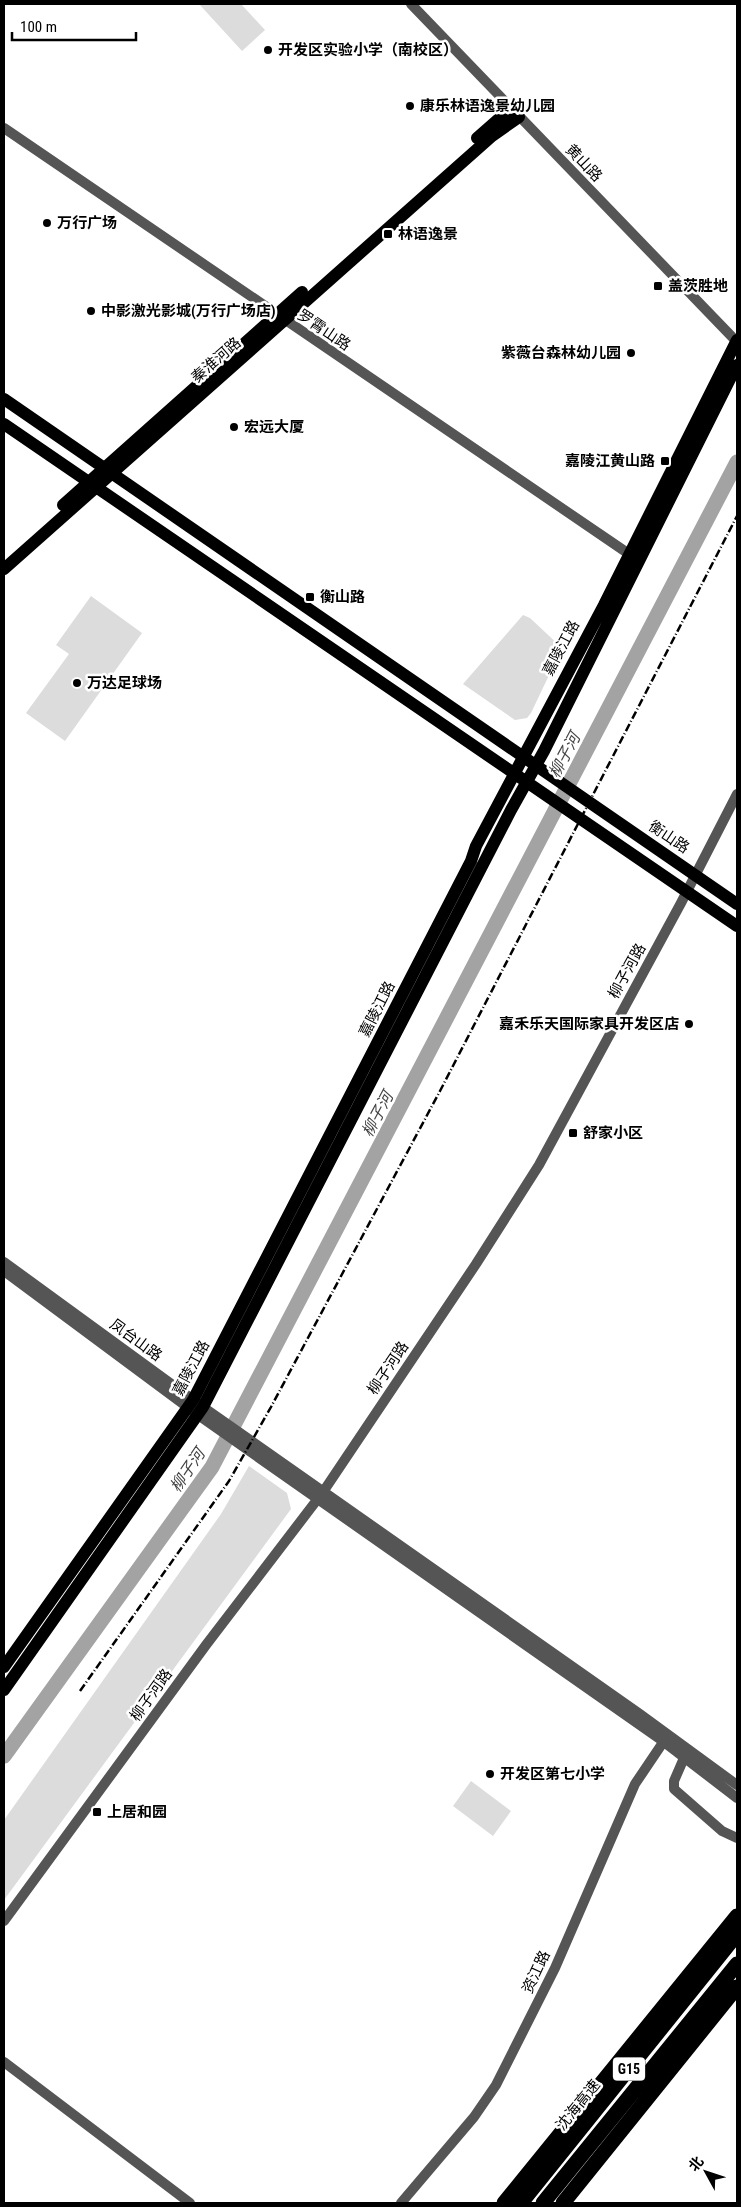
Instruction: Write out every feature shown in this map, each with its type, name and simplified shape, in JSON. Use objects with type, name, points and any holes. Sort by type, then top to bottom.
[{"type":"highway","points":[[504,2203],[737,1916]]},
{"type":"highway","name":"沈海高速","points":[[521,2203],[737,1934]]},
{"type":"highway","name":"G15","points":[[543,2203],[737,1964]]},
{"type":"highway","points":[[563,2203],[737,1987]]},
{"type":"main road","name":"秦淮河路","points":[[4,569],[107,470],[515,113]]},
{"type":"main road","name":"嘉陵江路","points":[[4,1667],[201,1411],[514,773],[629,554],[737,341]]},
{"type":"main road","name":"嘉陵江路","points":[[4,1690],[201,1411],[506,819],[528,782],[737,365]]},
{"type":"main road","points":[[4,399],[537,764]]},
{"type":"main road","points":[[4,424],[737,926]]},
{"type":"main road","name":"秦淮河路","points":[[4,557],[92,484]]},
{"type":"main road","name":"衡山路","points":[[537,764],[582,798],[737,904]]},
{"type":"street","name":"黄山路","points":[[411,4],[737,341]]},
{"type":"street","name":"罗霄山路","points":[[4,128],[629,554]]},
{"type":"street","name":"柳子河路","points":[[4,1921],[206,1645],[321,1496],[476,1264],[538,1165],[687,891],[737,794]]},
{"type":"street","name":"凤台山路","points":[[4,1262],[201,1411]]},
{"type":"street","name":"凤台山路","points":[[4,1271],[666,1738]]},
{"type":"street","points":[[666,1738],[684,1758],[737,1798]]},
{"type":"street","points":[[666,1738],[737,1785]]},
{"type":"street","name":"资江路","points":[[402,2203],[474,2116],[496,2085],[555,1968],[635,1784],[666,1738]]},
{"type":"street","points":[[684,1758],[674,1781],[674,1789],[722,1831],[737,1838]]},
{"type":"street","points":[[4,2062],[190,2203]]},
{"type":"shaded area","points":[[199,4],[241,4],[265,30],[242,51]]},
{"type":"shaded area","name":"万达足球场","points":[[91,596],[142,633],[65,741],[26,713],[69,654],[56,645]]},
{"type":"shaded area","points":[[523,615],[530,618],[562,648],[531,713],[527,718],[515,720],[463,684]]},
{"type":"shaded area","points":[[249,1466],[287,1493],[291,1509],[4,1900],[4,1820],[221,1514]]},
{"type":"shaded area","points":[[471,1781],[511,1811],[493,1836],[453,1806]]},
{"type":"waterway","name":"柳子河","points":[[4,1756],[212,1467],[737,462]]},
{"type":"railway","points":[[80,1691],[229,1481],[271,1407],[440,1091],[737,516]]},
{"type":"place","name":"开发区实验小学（南校区）","points":[[268,50]]},
{"type":"place","name":"康乐林语逸景幼儿园","points":[[410,106]]},
{"type":"place","name":"万行广场","points":[[47,223]]},
{"type":"place","name":"林语逸景","points":[[388,234]]},
{"type":"place","name":"盖茨胜地","points":[[658,286]]},
{"type":"place","name":"中影激光影城(万行广场店)","points":[[91,311]]},
{"type":"place","name":"紫薇台森林幼儿园","points":[[631,353]]},
{"type":"place","name":"宏远大厦","points":[[234,427]]},
{"type":"place","name":"嘉陵江黄山路","points":[[665,461]]},
{"type":"place","name":"衡山路","points":[[310,597]]},
{"type":"place","name":"万达足球场","points":[[77,683]]},
{"type":"place","name":"嘉禾乐天国际家具开发区店","points":[[689,1024]]},
{"type":"place","name":"舒家小区","points":[[573,1133]]},
{"type":"place","name":"开发区第七小学","points":[[490,1774]]},
{"type":"place","name":"上居和园","points":[[97,1812]]}]
